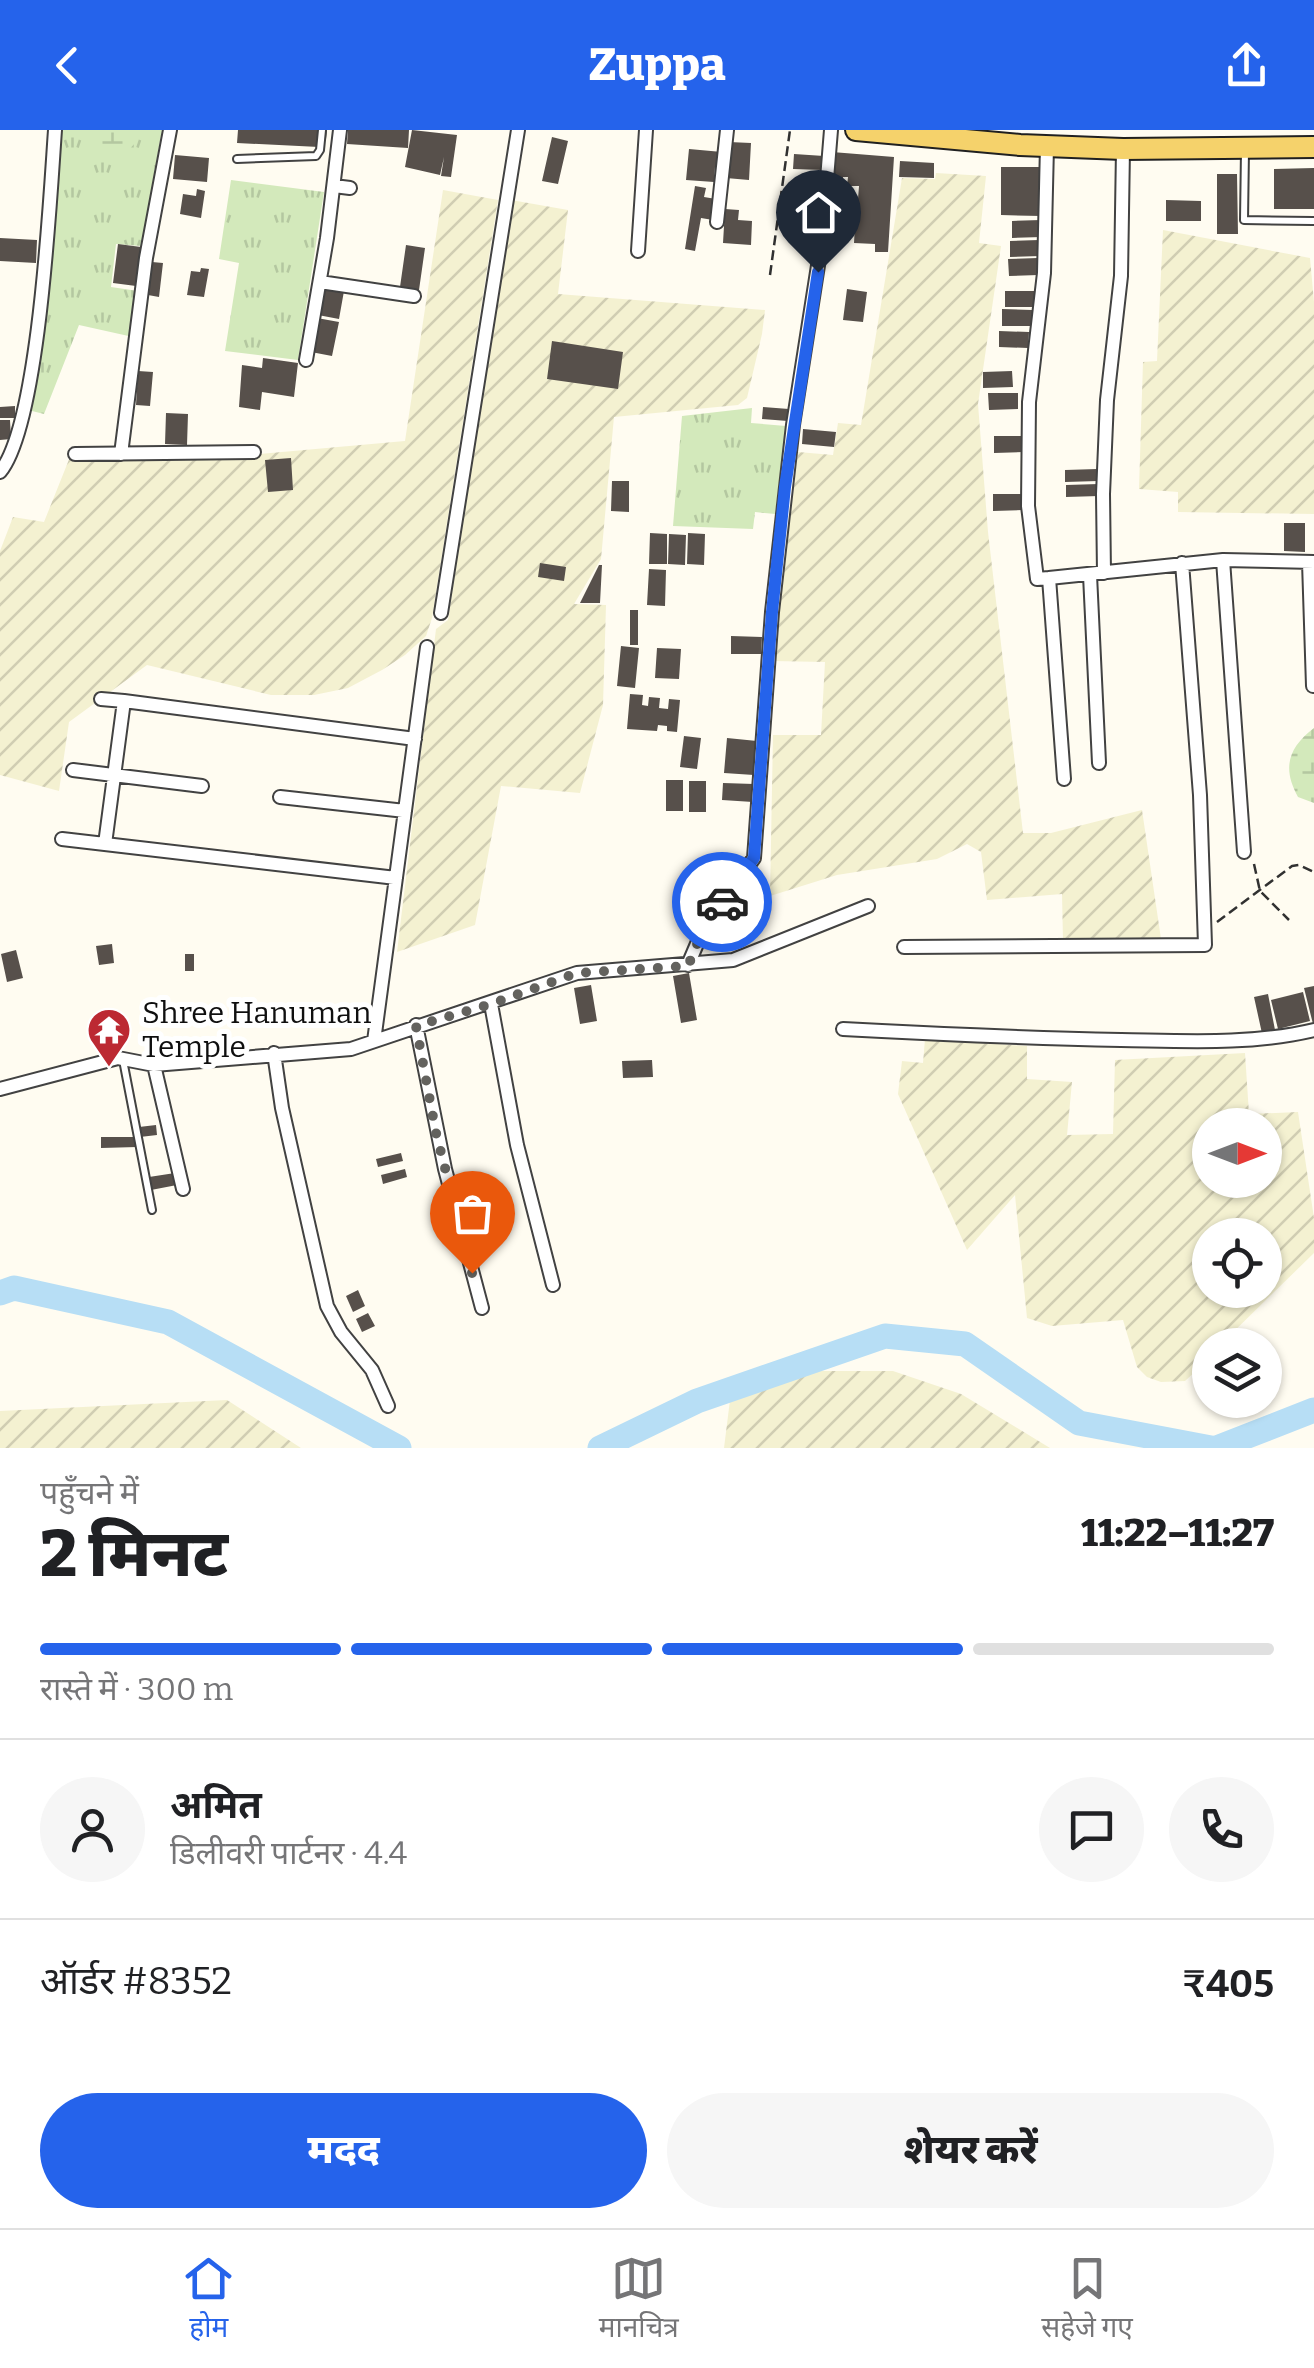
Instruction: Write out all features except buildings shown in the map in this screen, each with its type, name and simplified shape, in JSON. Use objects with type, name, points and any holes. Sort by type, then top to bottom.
[{"type":"main road","points":[[869,131],[1019,138],[1047,146],[1123,149],[1245,148],[1274,139],[1314,147]]},
{"type":"street","points":[[0,472],[15,442],[28,390],[47,237],[55,130]]},
{"type":"street","points":[[121,454],[146,258],[170,130]]},
{"type":"street","points":[[306,360],[340,130]]},
{"type":"street","points":[[441,613],[518,130]]},
{"type":"street","points":[[638,251],[646,130]]},
{"type":"street","points":[[716,222],[727,130]]},
{"type":"street","points":[[688,966],[705,925],[754,858],[774,594],[793,425],[822,240],[831,130]]},
{"type":"street","points":[[1047,146],[1044,273],[1029,402],[1028,506],[1037,580],[1224,560],[1312,562],[1314,686]]},
{"type":"street","points":[[1099,763],[1097,574],[1107,400],[1120,276],[1123,149]]},
{"type":"street","points":[[334,186],[350,188]]},
{"type":"street","points":[[320,282],[414,296]]},
{"type":"street","points":[[75,454],[254,452]]},
{"type":"street","points":[[1224,560],[1243,848]]},
{"type":"street","points":[[904,948],[1202,948],[1206,926],[1200,794],[1182,564]]},
{"type":"street","points":[[1049,578],[1064,778]]},
{"type":"street","points":[[374,1042],[428,647]]},
{"type":"street","points":[[101,699],[415,739]]},
{"type":"street","points":[[105,844],[124,701]]},
{"type":"street","points":[[73,770],[202,786]]},
{"type":"street","points":[[280,797],[405,811]]},
{"type":"street","points":[[62,839],[396,878]]},
{"type":"street","points":[[0,1089],[122,1059],[154,1065],[351,1049],[577,973],[733,960],[868,906]]},
{"type":"street","points":[[491,1004],[518,1145],[553,1285]]},
{"type":"street","points":[[416,1026],[436,1133],[482,1308]]},
{"type":"street","points":[[843,1029],[1209,1042],[1285,1037],[1314,1030]]},
{"type":"street","points":[[274,1053],[282,1108],[327,1306],[341,1332],[372,1370],[388,1406]]},
{"type":"street","points":[[154,1065],[183,1190]]},
{"type":"lane","points":[[237,160],[316,156],[322,130]]},
{"type":"lane","points":[[1245,148],[1244,220],[1313,221]]},
{"type":"lane","points":[[122,1059],[152,1210]]},
{"type":"path","points":[[770,275],[790,130]]},
{"type":"path","points":[[1243,848],[1252,855],[1260,891],[1289,920]]},
{"type":"path","points":[[1206,926],[1227,916],[1292,866],[1314,872]]},
{"type":"shaded area","points":[[936,173],[986,176],[979,243],[1001,246],[978,404],[988,532],[1023,833],[1051,833],[1142,810],[1161,939],[1063,941],[1062,894],[987,900],[981,852],[967,844],[937,859],[837,875],[770,896],[773,735],[821,735],[825,662],[772,661],[798,452],[833,455],[838,423],[861,425],[902,178],[935,179]]},
{"type":"shaded area","points":[[443,190],[498,200],[426,636],[405,655],[348,688],[314,695],[271,695],[147,665],[69,722],[59,791],[0,775],[0,551],[13,517],[44,522],[70,457],[203,459],[405,441]]},
{"type":"shaded area","points":[[511,200],[568,210],[558,294],[765,310],[762,334],[747,398],[738,405],[614,417],[601,559],[574,604],[606,605],[603,705],[580,793],[501,786],[475,925],[397,952],[436,629],[448,620]]},
{"type":"shaded area","points":[[1163,230],[1310,258],[1314,302],[1314,514],[1178,512],[1178,492],[1139,489],[1143,362],[1157,361]]},
{"type":"shaded area","points":[[925,1039],[1027,1046],[1027,1079],[1072,1082],[1067,1135],[1113,1134],[1115,1060],[1245,1053],[1249,1108],[1192,1108],[1192,1198],[1282,1198],[1282,1113],[1298,1112],[1314,1218],[1314,1253],[1282,1284],[1282,1218],[1192,1218],[1192,1308],[1258,1308],[1237,1328],[1192,1328],[1192,1375],[1185,1381],[1161,1382],[1147,1377],[1137,1367],[1123,1320],[1052,1326],[1027,1318],[1015,1195],[967,1250],[898,1094],[902,1061],[923,1063]]},
{"type":"shaded area","points":[[808,1371],[893,1371],[961,1394],[1050,1448],[724,1448],[730,1400],[746,1387]]},
{"type":"shaded area","points":[[227,1400],[301,1448],[0,1448],[0,1411]]},
{"type":"green space","points":[[57,130],[162,130],[141,246],[116,244],[111,287],[138,291],[133,337],[79,325],[44,414],[28,410]]},
{"type":"green space","points":[[79,130],[142,130],[129,149],[110,155],[92,149]]},
{"type":"green space","points":[[231,180],[324,192],[298,360],[225,351],[239,263],[219,259]]},
{"type":"green space","points":[[752,408],[751,423],[786,426],[775,514],[755,512],[753,529],[673,526],[682,416]]},
{"type":"green space","points":[[1314,728],[1314,803],[1298,797],[1289,768],[1298,743]]},
{"type":"waterway","points":[[0,1293],[14,1288],[168,1322],[399,1448]]},
{"type":"waterway","points":[[600,1448],[697,1401],[885,1336],[965,1344],[1079,1423],[1211,1448]]},
{"type":"waterway","points":[[1217,1448],[1314,1410]]},
{"type":"way so far","points":[[472,1273],[436,1133],[416,1026],[577,973],[688,966],[705,925],[722,902]]},
{"type":"place","name":"Shree Hanuman Temple","points":[[109,1068]]},
{"type":"route","points":[[722,902],[754,858],[785,487],[818,272]]}]
